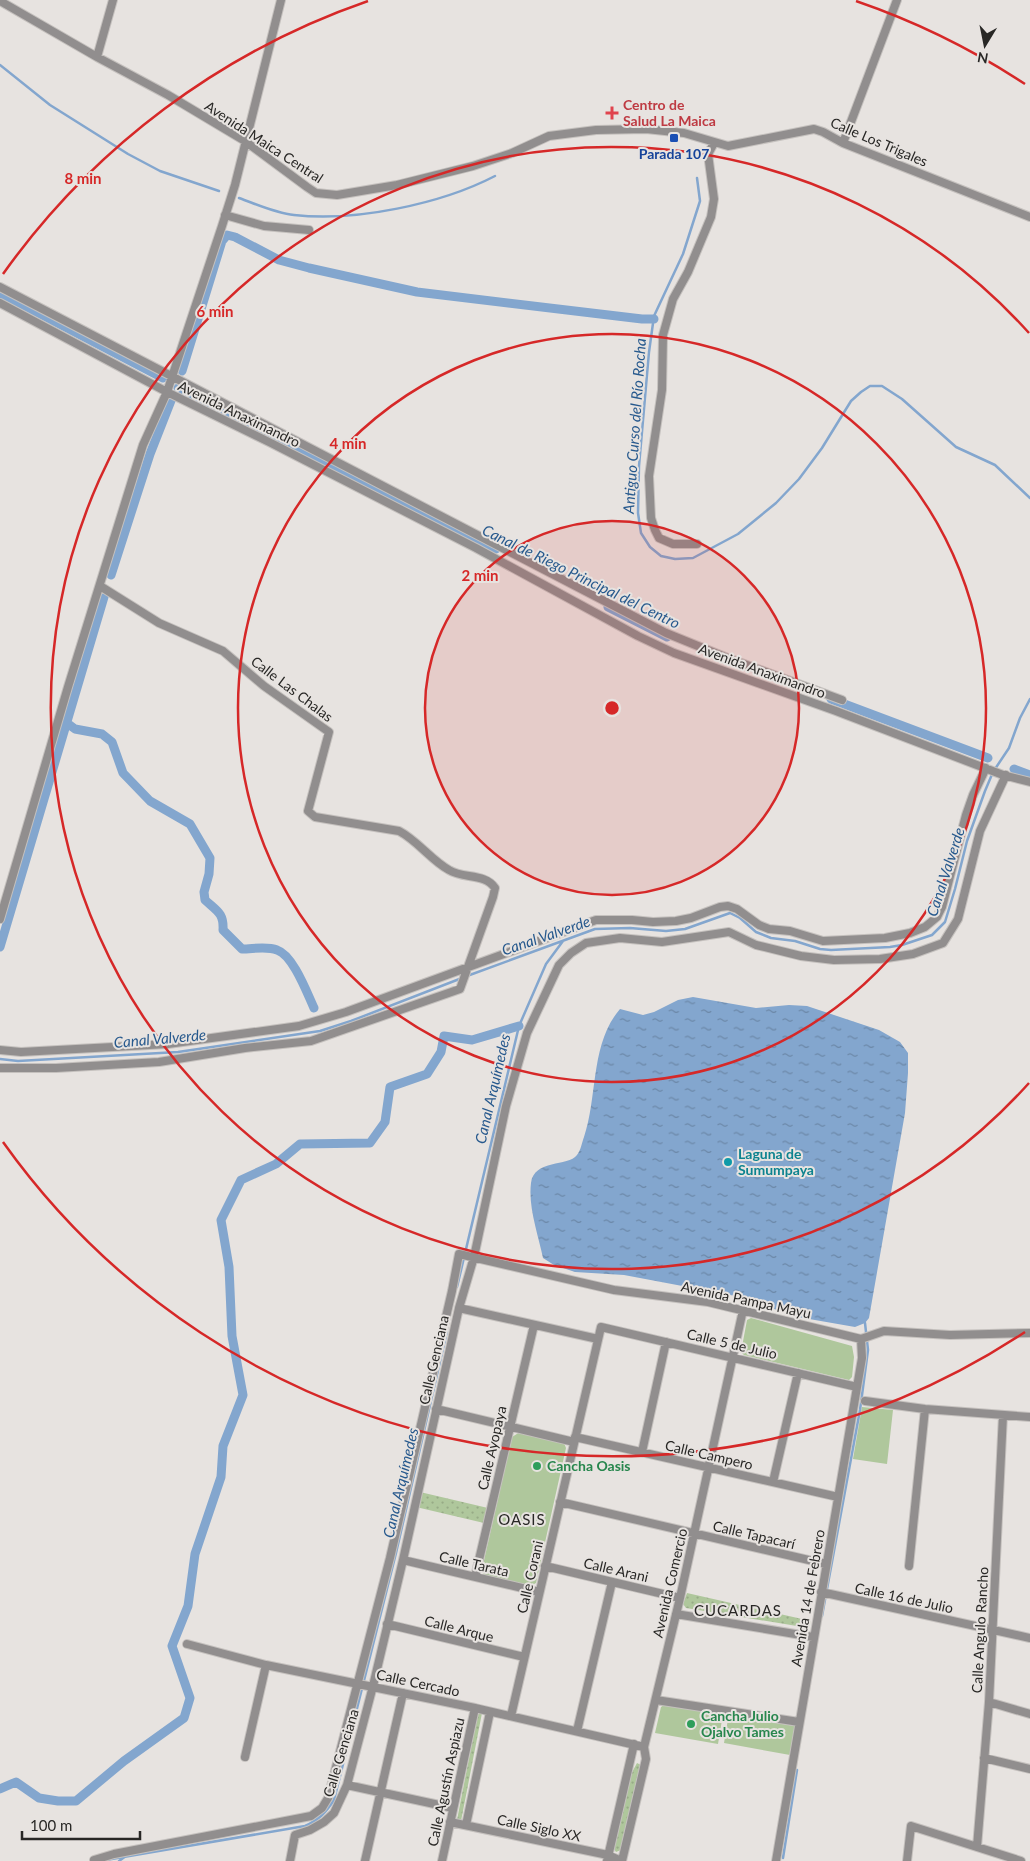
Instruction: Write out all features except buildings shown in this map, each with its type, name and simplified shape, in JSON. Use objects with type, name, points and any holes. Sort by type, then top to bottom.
[{"type":"street","points":[[97,57],[113,0]]},
{"type":"street","points":[[0,919],[68,687],[143,445],[167,392],[235,185],[244,141],[281,0]]},
{"type":"street","points":[[843,143],[897,0]]},
{"type":"street","name":"Avenida Maica Central","points":[[0,1],[97,57],[168,95],[244,141],[316,193],[336,195],[397,186],[473,166],[512,153],[549,136],[596,130],[624,129],[646,129],[684,134]]},
{"type":"street","name":"Calle Los Trigales","points":[[684,134],[728,146],[814,129],[843,143],[1030,217]]},
{"type":"street","points":[[697,544],[673,544],[660,538],[651,518],[649,476],[662,390],[663,335],[673,299],[688,272],[711,217],[714,199],[708,154],[714,143]]},
{"type":"street","points":[[225,215],[264,226],[309,230]]},
{"type":"street","name":"Avenida Anaximandro","points":[[0,287],[666,632],[725,657],[842,700]]},
{"type":"street","name":"Avenida Anaximandro","points":[[0,303],[167,392],[476,548],[638,636],[674,652],[990,770],[1030,782]]},
{"type":"street","name":"Calle Las Chalas","points":[[100,586],[159,623],[223,651],[264,686],[328,732],[308,811],[315,817],[399,831],[408,836],[449,870],[465,877],[486,879],[491,882],[495,888],[494,897],[469,966]]},
{"type":"street","points":[[0,1050],[21,1052],[168,1044],[299,1026],[346,1012],[596,920],[676,921],[728,906],[737,909],[759,925],[770,929],[790,931],[824,941],[885,938],[918,930],[932,922],[942,907],[966,815],[974,795],[990,770]]},
{"type":"street","name":"Calle Genciana","points":[[94,1860],[114,1854],[312,1816],[322,1808],[328,1798],[387,1624],[459,1308],[467,1256],[506,1106],[527,1033],[559,965],[586,942],[620,938],[662,942],[729,932],[756,945],[801,956],[834,960],[880,959],[913,954],[943,943],[958,919],[980,831],[1004,775]]},
{"type":"street","points":[[0,1068],[56,1068],[159,1062],[245,1048],[311,1041],[460,989],[469,966]]},
{"type":"street","name":"Calle Genciana","points":[[290,1861],[295,1836],[324,1822],[334,1813],[347,1785],[365,1685],[408,1484],[452,1291],[467,1256]]},
{"type":"street","name":"Avenida Pampa Mayu","points":[[467,1256],[614,1290],[708,1302],[861,1338],[884,1331],[950,1335],[1030,1333]]},
{"type":"street","points":[[459,1308],[598,1339]]},
{"type":"street","name":"Avenida Comercio","points":[[622,1861],[646,1759],[644,1747],[680,1598],[743,1310]]},
{"type":"street","name":"Calle Ayopaya","points":[[475,1577],[534,1324]]},
{"type":"street","name":"Calle 5 de Julio","points":[[601,1326],[857,1386]]},
{"type":"street","name":"Calle Corani","points":[[511,1716],[601,1326]]},
{"type":"street","name":"Avenida 14 de Febrero","points":[[776,1861],[813,1637],[825,1593],[826,1564],[862,1358],[861,1338]]},
{"type":"street","points":[[642,1452],[666,1342]]},
{"type":"street","points":[[773,1482],[798,1373]]},
{"type":"street","points":[[865,1401],[925,1409],[1030,1416]]},
{"type":"street","name":"Calle Campero","points":[[436,1409],[510,1427],[642,1452],[838,1496]]},
{"type":"street","points":[[909,1566],[925,1409]]},
{"type":"street","name":"Calle Angulo Rancho","points":[[977,1847],[989,1702],[1003,1415]]},
{"type":"street","name":"Calle Tapacarí","points":[[560,1502],[826,1564]]},
{"type":"street","name":"Calle Tarata","points":[[403,1560],[540,1592]]},
{"type":"street","name":"Calle Arani","points":[[545,1566],[680,1598]]},
{"type":"street","points":[[577,1732],[612,1582]]},
{"type":"street","name":"Calle 16 de Julio","points":[[825,1593],[1030,1638]]},
{"type":"street","points":[[676,1614],[813,1637]]},
{"type":"street","name":"Calle Arque","points":[[387,1624],[524,1657]]},
{"type":"street","name":"Calle Cercado","points":[[187,1644],[266,1665],[475,1708],[644,1747]]},
{"type":"street","points":[[245,1757],[266,1665]]},
{"type":"street","points":[[365,1861],[403,1693]]},
{"type":"street","points":[[656,1700],[799,1722]]},
{"type":"street","points":[[989,1702],[1030,1714]]},
{"type":"street","name":"Calle Agustín Aspiazu","points":[[442,1861],[475,1708]]},
{"type":"street","name":"Calle Agustín Aspiazu","points":[[466,1825],[490,1712]]},
{"type":"street","points":[[607,1858],[634,1744]]},
{"type":"street","points":[[984,1758],[1030,1769]]},
{"type":"street","points":[[347,1785],[454,1808]]},
{"type":"street","name":"Calle Siglo XX","points":[[450,1822],[622,1861]]},
{"type":"street","points":[[907,1861],[911,1826],[1022,1861]]},
{"type":"green space","points":[[751,1318],[852,1346],[854,1357],[852,1377],[849,1380],[744,1355],[741,1352],[747,1320]]},
{"type":"green space","points":[[862,1407],[893,1410],[887,1464],[853,1459]]},
{"type":"green space","points":[[520,1432],[564,1443],[566,1448],[536,1583],[530,1586],[484,1575],[482,1569],[512,1437]]},
{"type":"green space","points":[[420,1492],[488,1508],[484,1523],[416,1507]]},
{"type":"green space","points":[[687,1593],[811,1621],[809,1628],[686,1608],[683,1604]]},
{"type":"green space","name":"Cancha Julio Ojalvo Tames","points":[[664,1705],[723,1714],[718,1744],[655,1733],[661,1707]]},
{"type":"green space","points":[[478,1712],[482,1713],[461,1821],[457,1820]]},
{"type":"green space","points":[[732,1716],[795,1726],[790,1755],[724,1743],[728,1719]]},
{"type":"green space","points":[[637,1763],[641,1765],[621,1850],[616,1852],[614,1849],[630,1776]]},
{"type":"water","name":"Laguna de Sumumpaya","points":[[693,997],[756,1008],[789,1005],[807,1006],[879,1030],[900,1042],[908,1053],[905,1113],[869,1318],[865,1323],[855,1327],[792,1316],[746,1298],[624,1275],[575,1272],[554,1265],[543,1258],[532,1211],[530,1192],[533,1175],[544,1167],[573,1159],[580,1151],[588,1121],[599,1054],[610,1023],[620,1009],[643,1015],[654,1012],[678,1000]]},
{"type":"waterway","name":"Antiguo Curso del Río Rocha","points":[[0,65],[50,105],[128,154],[160,171],[219,191]]},
{"type":"waterway","name":"Antiguo Curso del Río Rocha","points":[[239,198],[287,214],[344,216],[397,209],[424,202],[449,195],[495,176]]},
{"type":"waterway","name":"Antiguo Curso del Río Rocha","points":[[697,178],[700,201],[683,254],[654,316],[649,352],[639,466],[638,513],[641,533],[650,547],[661,556],[675,559],[693,558],[738,534],[776,503],[799,479],[822,448],[851,401],[870,386],[882,386],[902,399],[956,447],[995,465],[1030,498]]},
{"type":"waterway","points":[[182,371],[222,241],[227,235],[235,237],[279,260],[417,292],[654,319]]},
{"type":"waterway","name":"Canal de Riego Principal del Centro","points":[[0,293],[163,378]]},
{"type":"waterway","name":"Canal de Riego Principal del Centro","points":[[178,388],[496,549]]},
{"type":"waterway","points":[[111,575],[150,454],[172,398]]},
{"type":"waterway","points":[[0,947],[104,597]]},
{"type":"waterway","name":"Canal de Riego Principal del Centro","points":[[608,607],[667,637]]},
{"type":"waterway","name":"Canal de Riego Principal del Centro","points":[[831,699],[988,758]]},
{"type":"waterway","name":"Canal Valverde","points":[[467,976],[595,929],[630,928],[666,931],[685,929],[730,913],[740,918],[756,932],[771,938],[795,941],[820,949],[890,947],[932,935],[945,922],[967,841],[985,791],[993,772],[1009,748],[1020,718],[1030,699]]},
{"type":"waterway","points":[[67,723],[75,729],[102,734],[112,742],[123,773],[150,801],[190,824],[210,858],[209,874],[204,892],[205,900],[221,916],[223,930],[242,949],[269,948],[283,953],[299,975],[314,1008]]},
{"type":"waterway","name":"Canal de Riego Principal del Centro","points":[[1014,769],[1030,775]]},
{"type":"waterway","name":"Canal Arquímedes","points":[[457,1287],[519,1026],[546,964],[563,941]]},
{"type":"waterway","name":"Canal Valverde","points":[[0,1059],[18,1061],[178,1052],[320,1031],[462,978]]},
{"type":"waterway","points":[[0,1789],[16,1782],[39,1798],[76,1801],[124,1761],[184,1718],[190,1698],[172,1646],[188,1606],[195,1554],[221,1477],[223,1446],[243,1395],[232,1336],[229,1267],[221,1220],[241,1180],[276,1164],[300,1144],[370,1143],[385,1122],[390,1087],[427,1074],[441,1052],[444,1036],[472,1040],[519,1026]]},
{"type":"waterway","points":[[822,1616],[860,1410],[868,1350],[865,1323]]},
{"type":"waterway","name":"Canal Arquímedes","points":[[106,1860],[305,1826],[322,1815],[334,1800],[396,1553],[447,1331]]},
{"type":"waterway","points":[[783,1858],[797,1770]]},
{"type":"waterway","name":"Canal Arquímedes","points":[[119,1861],[126,1856]]},
{"type":"place","name":"Centro de Salud La Maica","points":[[612,113]]},
{"type":"place","name":"Parada 107","points":[[674,138]]},
{"type":"place","name":"Laguna de Sumumpaya","points":[[728,1162]]},
{"type":"place","name":"Cancha Oasis","points":[[537,1466]]},
{"type":"place","name":"Cancha Julio Ojalvo Tames","points":[[691,1724]]},
{"type":"district","name":"OASIS","points":[[522,1520]]},
{"type":"district","name":"CUCARDAS","points":[[738,1611]]}]
